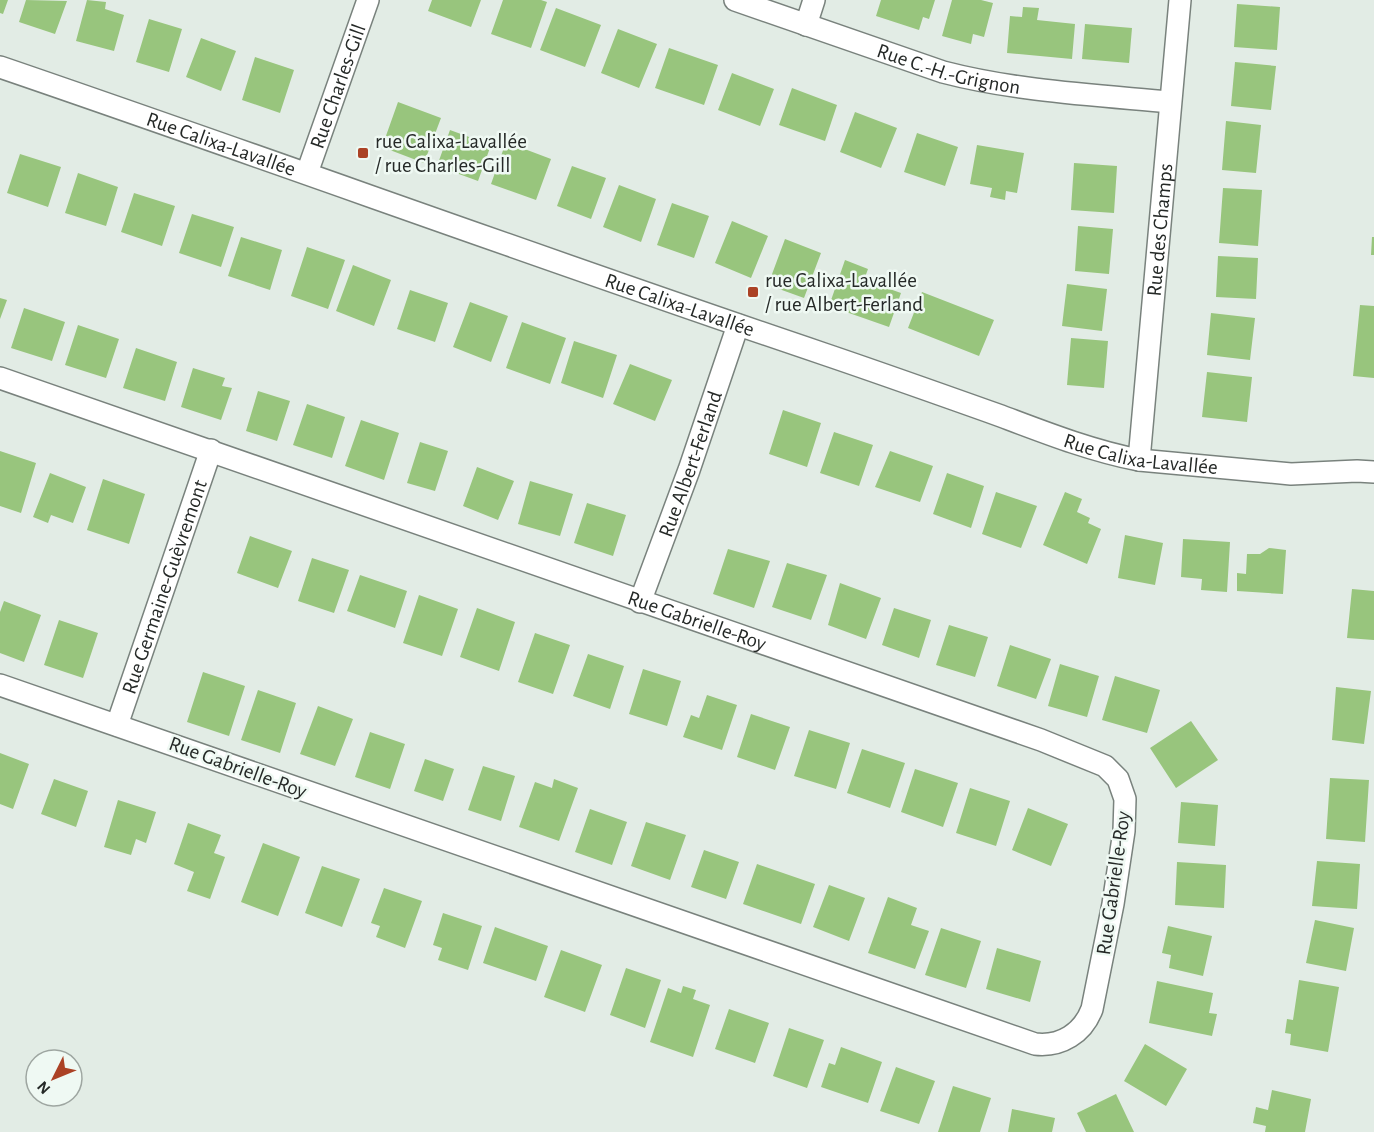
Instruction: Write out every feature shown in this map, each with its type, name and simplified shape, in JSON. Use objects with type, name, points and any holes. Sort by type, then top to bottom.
[{"type":"street","name":"Rue Charles-Gill","points":[[307,173],[368,0]]},
{"type":"street","name":"Rue C.-H.-Grignon","points":[[735,0],[943,72],[979,81],[1170,102]]},
{"type":"street","points":[[806,25],[814,0]]},
{"type":"street","name":"Rue des Champs","points":[[1139,460],[1180,0]]},
{"type":"street","name":"Rue Calixa-Lavallée","points":[[0,67],[1051,435],[1117,456],[1291,474],[1374,472]]},
{"type":"street","name":"Rue Albert-Ferland","points":[[640,602],[689,470],[738,325]]},
{"type":"street","name":"Rue Gabrielle-Roy","points":[[0,378],[1041,740],[1099,763],[1113,773],[1125,799],[1124,831],[1113,904],[1092,1009],[1085,1024],[1063,1041],[1044,1045],[1035,1044],[0,684]]},
{"type":"street","name":"Rue Germaine-Guèvremont","points":[[117,725],[211,450]]},
{"type":"building","points":[[0,0],[8,0],[3,14],[0,13]]},
{"type":"building","points":[[26,0],[67,1],[55,34],[19,22]]},
{"type":"building","points":[[87,0],[106,2],[105,9],[124,15],[114,51],[76,41]]},
{"type":"building","points":[[432,0],[481,0],[471,27],[428,11]]},
{"type":"building","points":[[503,0],[547,2],[531,48],[491,34]]},
{"type":"building","points":[[881,0],[935,0],[929,19],[923,17],[919,30],[876,16]]},
{"type":"building","points":[[952,0],[981,0],[993,3],[984,37],[973,34],[971,44],[942,36]]},
{"type":"building","points":[[1237,4],[1280,7],[1277,50],[1234,47]]},
{"type":"building","points":[[1023,7],[1039,8],[1037,20],[1075,24],[1072,59],[1007,53],[1010,16],[1022,17]]},
{"type":"building","points":[[556,8],[601,25],[585,67],[540,50]]},
{"type":"building","points":[[149,19],[182,29],[169,72],[136,62]]},
{"type":"building","points":[[1085,24],[1132,28],[1129,63],[1082,59]]},
{"type":"building","points":[[618,29],[657,44],[639,88],[601,73]]},
{"type":"building","points":[[201,38],[236,51],[221,91],[186,77]]},
{"type":"building","points":[[669,48],[718,65],[704,105],[655,88]]},
{"type":"building","points":[[255,57],[294,70],[280,113],[242,100]]},
{"type":"building","points":[[1235,62],[1276,66],[1271,110],[1231,106]]},
{"type":"building","points":[[732,73],[774,89],[760,126],[718,110]]},
{"type":"building","points":[[792,88],[837,105],[825,141],[779,125]]},
{"type":"building","points":[[398,102],[441,118],[424,163],[382,147]]},
{"type":"building","points":[[855,112],[897,128],[881,168],[840,152]]},
{"type":"building","points":[[1226,121],[1261,125],[1256,173],[1222,170]]},
{"type":"building","points":[[450,130],[491,145],[478,181],[437,166]]},
{"type":"building","points":[[917,133],[958,147],[945,186],[904,172]]},
{"type":"building","points":[[506,142],[551,159],[536,200],[491,184]]},
{"type":"building","points":[[977,145],[1024,153],[1017,193],[1006,191],[1005,200],[990,197],[992,188],[970,184]]},
{"type":"building","points":[[20,154],[61,167],[48,207],[7,193]]},
{"type":"building","points":[[1074,163],[1117,166],[1114,213],[1071,210]]},
{"type":"building","points":[[572,166],[606,178],[591,219],[557,206]]},
{"type":"building","points":[[78,173],[118,187],[106,226],[65,213]]},
{"type":"building","points":[[619,185],[656,199],[641,242],[603,227]]},
{"type":"building","points":[[1223,188],[1262,190],[1258,246],[1219,243]]},
{"type":"building","points":[[134,193],[175,206],[162,246],[121,232]]},
{"type":"building","points":[[672,203],[709,216],[694,258],[657,245]]},
{"type":"building","points":[[192,214],[234,227],[221,267],[179,253]]},
{"type":"building","points":[[732,221],[768,236],[751,278],[715,263]]},
{"type":"building","points":[[1078,226],[1113,229],[1109,274],[1075,271]]},
{"type":"building","points":[[241,237],[282,250],[270,290],[228,276]]},
{"type":"building","points":[[1372,237],[1374,237],[1374,255],[1371,255]]},
{"type":"building","points":[[785,239],[821,253],[804,298],[768,285]]},
{"type":"building","points":[[307,247],[345,260],[328,309],[291,296]]},
{"type":"building","points":[[1218,256],[1258,258],[1256,299],[1216,297]]},
{"type":"building","points":[[845,260],[868,269],[864,280],[901,293],[889,327],[829,306]]},
{"type":"building","points":[[353,265],[391,280],[374,326],[336,311]]},
{"type":"building","points":[[1067,284],[1107,289],[1102,331],[1062,326]]},
{"type":"building","points":[[410,290],[448,303],[435,342],[397,329]]},
{"type":"building","points":[[922,292],[994,320],[979,356],[908,328]]},
{"type":"building","points":[[0,298],[7,300],[0,319]]},
{"type":"building","points":[[470,302],[508,316],[491,362],[453,347]]},
{"type":"building","points":[[1360,305],[1374,306],[1374,378],[1353,376]]},
{"type":"building","points":[[24,308],[65,322],[52,361],[11,348]]},
{"type":"building","points":[[1211,313],[1255,318],[1250,360],[1207,355]]},
{"type":"building","points":[[522,322],[566,338],[550,384],[506,368]]},
{"type":"building","points":[[78,325],[119,339],[106,378],[65,365]]},
{"type":"building","points":[[1071,338],[1108,341],[1104,388],[1067,385]]},
{"type":"building","points":[[574,341],[617,355],[603,398],[561,383]]},
{"type":"building","points":[[136,348],[177,362],[165,401],[123,388]]},
{"type":"building","points":[[630,364],[672,380],[655,421],[613,404]]},
{"type":"building","points":[[193,368],[225,378],[222,386],[232,388],[221,420],[181,407]]},
{"type":"building","points":[[1207,372],[1252,377],[1247,422],[1202,417]]},
{"type":"building","points":[[258,391],[290,401],[277,441],[246,431]]},
{"type":"building","points":[[307,404],[345,417],[332,458],[293,445]]},
{"type":"building","points":[[783,410],[821,423],[807,467],[769,454]]},
{"type":"building","points":[[361,420],[399,433],[384,480],[345,466]]},
{"type":"building","points":[[834,432],[873,445],[859,486],[820,473]]},
{"type":"building","points":[[420,442],[448,451],[435,491],[407,483]]},
{"type":"building","points":[[0,451],[36,463],[21,513],[0,506]]},
{"type":"building","points":[[890,451],[933,466],[920,502],[875,487]]},
{"type":"building","points":[[477,467],[514,481],[498,520],[463,506]]},
{"type":"building","points":[[50,473],[86,487],[73,523],[51,515],[48,523],[33,517]]},
{"type":"building","points":[[947,473],[984,486],[971,528],[933,514]]},
{"type":"building","points":[[103,479],[145,494],[129,544],[87,530]]},
{"type":"building","points":[[530,481],[573,494],[560,536],[518,524]]},
{"type":"building","points":[[996,492],[1037,506],[1021,548],[982,534]]},
{"type":"building","points":[[1065,492],[1082,499],[1077,512],[1090,518],[1088,523],[1101,529],[1087,564],[1043,545]]},
{"type":"building","points":[[587,503],[626,515],[613,556],[574,543]]},
{"type":"building","points":[[1125,535],[1163,543],[1155,585],[1118,578]]},
{"type":"building","points":[[250,536],[292,551],[278,588],[237,573]]},
{"type":"building","points":[[1183,539],[1230,542],[1227,592],[1201,590],[1202,579],[1181,577]]},
{"type":"building","points":[[1269,548],[1286,550],[1283,594],[1237,591],[1237,573],[1246,574],[1247,554],[1260,554]]},
{"type":"building","points":[[728,549],[770,561],[754,608],[713,594]]},
{"type":"building","points":[[312,558],[349,570],[334,613],[298,601]]},
{"type":"building","points":[[787,563],[827,575],[811,620],[772,607]]},
{"type":"building","points":[[360,575],[407,591],[395,628],[347,611]]},
{"type":"building","points":[[840,583],[881,598],[866,639],[828,625]]},
{"type":"building","points":[[1352,589],[1374,591],[1374,640],[1347,638]]},
{"type":"building","points":[[419,595],[458,609],[442,656],[403,643]]},
{"type":"building","points":[[4,601],[41,615],[24,662],[0,653],[0,612]]},
{"type":"building","points":[[477,608],[515,622],[499,671],[460,657]]},
{"type":"building","points":[[894,608],[931,620],[919,658],[882,645]]},
{"type":"building","points":[[59,620],[98,633],[83,678],[44,665]]},
{"type":"building","points":[[949,625],[988,637],[975,677],[936,665]]},
{"type":"building","points":[[535,633],[570,645],[553,694],[518,682]]},
{"type":"building","points":[[1010,645],[1051,659],[1036,699],[997,686]]},
{"type":"building","points":[[588,654],[624,666],[610,709],[573,696]]},
{"type":"building","points":[[1060,664],[1099,676],[1087,717],[1048,706]]},
{"type":"building","points":[[643,669],[681,681],[667,726],[629,714]]},
{"type":"building","points":[[203,672],[245,686],[229,736],[187,722]]},
{"type":"building","points":[[1115,676],[1160,690],[1147,733],[1102,720]]},
{"type":"building","points":[[1336,687],[1371,691],[1364,744],[1332,740]]},
{"type":"building","points":[[258,690],[296,703],[280,753],[241,740]]},
{"type":"building","points":[[707,695],[737,705],[722,750],[683,737],[691,715],[699,718]]},
{"type":"building","points":[[318,706],[353,719],[335,766],[300,754]]},
{"type":"building","points":[[751,714],[790,727],[775,770],[737,757]]},
{"type":"building","points":[[1191,721],[1218,760],[1176,788],[1150,748]]},
{"type":"building","points":[[809,730],[850,743],[836,789],[794,776]]},
{"type":"building","points":[[370,732],[405,744],[390,789],[355,777]]},
{"type":"building","points":[[862,749],[905,763],[890,808],[847,793]]},
{"type":"building","points":[[0,753],[29,764],[13,809],[0,804]]},
{"type":"building","points":[[425,759],[454,769],[443,801],[414,791]]},
{"type":"building","points":[[483,766],[515,776],[501,821],[468,810]]},
{"type":"building","points":[[915,769],[958,783],[943,827],[901,812]]},
{"type":"building","points":[[1330,778],[1369,780],[1365,842],[1326,839]]},
{"type":"building","points":[[54,779],[88,791],[76,827],[41,814]]},
{"type":"building","points":[[554,779],[578,788],[559,841],[519,827],[535,782],[552,788]]},
{"type":"building","points":[[970,788],[1010,801],[996,846],[956,833]]},
{"type":"building","points":[[118,800],[156,812],[146,843],[136,839],[131,855],[104,847]]},
{"type":"building","points":[[1181,802],[1218,805],[1215,846],[1178,843]]},
{"type":"building","points":[[1028,808],[1068,824],[1051,866],[1012,850]]},
{"type":"building","points":[[590,809],[627,822],[612,865],[575,852]]},
{"type":"building","points":[[646,822],[686,835],[670,880],[631,866]]},
{"type":"building","points":[[188,823],[221,835],[214,853],[225,857],[210,899],[187,891],[194,872],[174,864]]},
{"type":"building","points":[[263,843],[300,857],[278,916],[241,902]]},
{"type":"building","points":[[704,850],[739,862],[726,899],[691,887]]},
{"type":"building","points":[[1317,861],[1360,864],[1357,909],[1312,906]]},
{"type":"building","points":[[1177,862],[1226,865],[1224,908],[1175,905]]},
{"type":"building","points":[[757,864],[815,884],[801,924],[743,904]]},
{"type":"building","points":[[322,866],[360,879],[342,927],[305,913]]},
{"type":"building","points":[[829,885],[865,898],[849,941],[813,927]]},
{"type":"building","points":[[384,888],[422,901],[405,948],[376,937],[380,926],[371,923]]},
{"type":"building","points":[[888,897],[917,908],[911,925],[929,931],[915,969],[868,953]]},
{"type":"building","points":[[443,913],[482,926],[468,970],[438,960],[442,948],[433,945]]},
{"type":"building","points":[[1315,920],[1354,928],[1346,971],[1306,963]]},
{"type":"building","points":[[1168,926],[1212,936],[1203,976],[1169,968],[1171,955],[1162,953]]},
{"type":"building","points":[[495,927],[548,946],[536,981],[483,963]]},
{"type":"building","points":[[941,928],[981,941],[966,988],[925,975]]},
{"type":"building","points":[[997,948],[1041,961],[1030,1002],[986,989]]},
{"type":"building","points":[[561,950],[602,965],[585,1012],[544,997]]},
{"type":"building","points":[[626,968],[661,980],[645,1028],[610,1015]]},
{"type":"building","points":[[1299,980],[1339,987],[1328,1052],[1290,1045],[1291,1034],[1285,1033],[1287,1019],[1293,1020]]},
{"type":"building","points":[[1157,981],[1213,993],[1209,1013],[1217,1014],[1212,1036],[1149,1023]]},
{"type":"building","points":[[683,986],[696,990],[693,999],[710,1005],[693,1057],[650,1042],[668,988],[681,993]]},
{"type":"building","points":[[729,1009],[769,1023],[755,1063],[715,1049]]},
{"type":"building","points":[[789,1028],[824,1040],[807,1088],[773,1076]]},
{"type":"building","points":[[1145,1044],[1187,1069],[1166,1106],[1124,1081]]},
{"type":"building","points":[[841,1047],[882,1062],[868,1103],[821,1087],[829,1063],[835,1065]]},
{"type":"building","points":[[896,1067],[935,1081],[919,1124],[880,1111]]},
{"type":"building","points":[[953,1086],[991,1098],[980,1132],[938,1132]]},
{"type":"building","points":[[1272,1090],[1311,1099],[1305,1132],[1265,1132],[1266,1126],[1253,1123],[1256,1107],[1268,1110]]},
{"type":"building","points":[[1116,1094],[1134,1132],[1086,1132],[1077,1113]]},
{"type":"building","points":[[1012,1109],[1055,1118],[1052,1132],[1008,1132]]},
{"type":"place","name":"rue Calixa-Lavallée / rue Charles-Gill","points":[[363,153]]},
{"type":"place","name":"rue Calixa-Lavallée / rue Albert-Ferland","points":[[753,292]]}]
